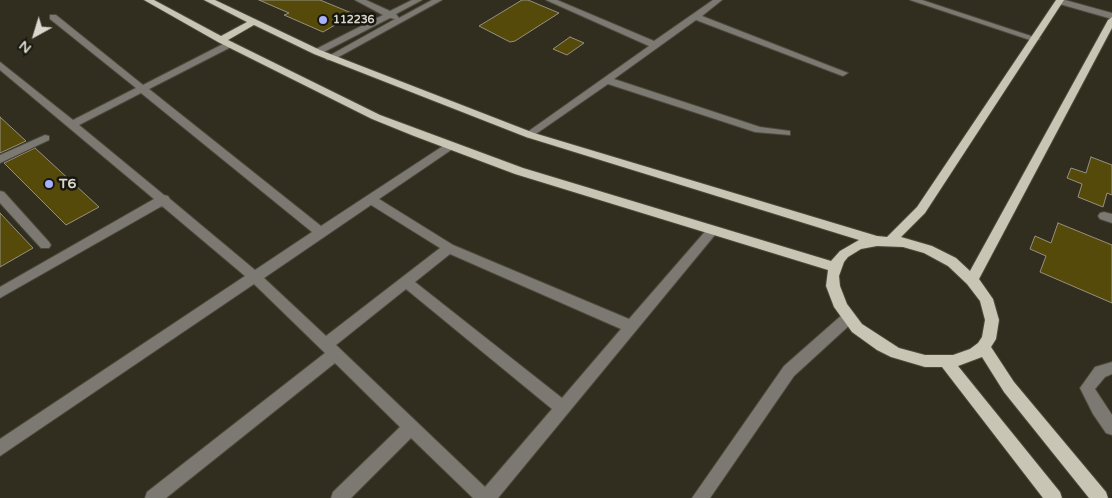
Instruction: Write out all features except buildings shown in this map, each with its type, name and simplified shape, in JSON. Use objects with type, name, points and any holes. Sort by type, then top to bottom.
[{"type":"main road","points":[[148,0],[225,42],[376,117],[450,146],[519,171],[835,267]]},
{"type":"main road","points":[[208,0],[330,58],[530,135],[579,152],[884,241],[915,245],[934,252],[952,262],[972,280],[986,300],[992,320],[989,339],[983,347],[965,358],[946,362],[926,361],[896,353],[869,337],[848,318],[841,307],[833,286],[835,267],[838,260],[850,249],[884,241],[921,210],[1060,1]]},
{"type":"main road","points":[[972,280],[1112,18]]},
{"type":"main road","points":[[225,42],[253,22]]},
{"type":"main road","points":[[983,347],[1015,395],[1100,498]]},
{"type":"main road","points":[[946,362],[1054,498]]},
{"type":"street","points":[[359,0],[401,20]]},
{"type":"street","points":[[317,52],[418,0]]},
{"type":"street","points":[[330,58],[438,0]]},
{"type":"street","points":[[550,0],[655,45]]},
{"type":"street","points":[[530,135],[718,0]]},
{"type":"street","points":[[914,0],[1036,37]]},
{"type":"street","points":[[928,0],[1036,37]]},
{"type":"street","points":[[1060,1],[1112,18]]},
{"type":"street","points":[[695,16],[843,72]]},
{"type":"street","points":[[53,17],[320,232]]},
{"type":"street","points":[[72,126],[225,42]]},
{"type":"street","points":[[0,65],[72,126],[164,199],[254,276],[486,498],[713,230]]},
{"type":"street","points":[[607,80],[759,130],[786,133]]},
{"type":"street","points":[[0,158],[45,138]]},
{"type":"street","points":[[0,448],[450,146]]},
{"type":"street","points":[[0,195],[45,244]]},
{"type":"street","points":[[0,293],[164,199]]},
{"type":"street","points":[[370,199],[449,248],[630,326]]},
{"type":"street","points":[[153,498],[331,350],[406,282],[449,248]]},
{"type":"street","points":[[406,282],[562,408]]},
{"type":"street","points":[[700,498],[789,371],[848,318]]},
{"type":"street","points":[[1112,368],[1100,372],[1087,388],[1098,409],[1112,428]]},
{"type":"street","points":[[339,498],[411,427]]},
{"type":"place","name":"112236","points":[[323,20]]},
{"type":"place","name":"T6","points":[[49,184]]}]
